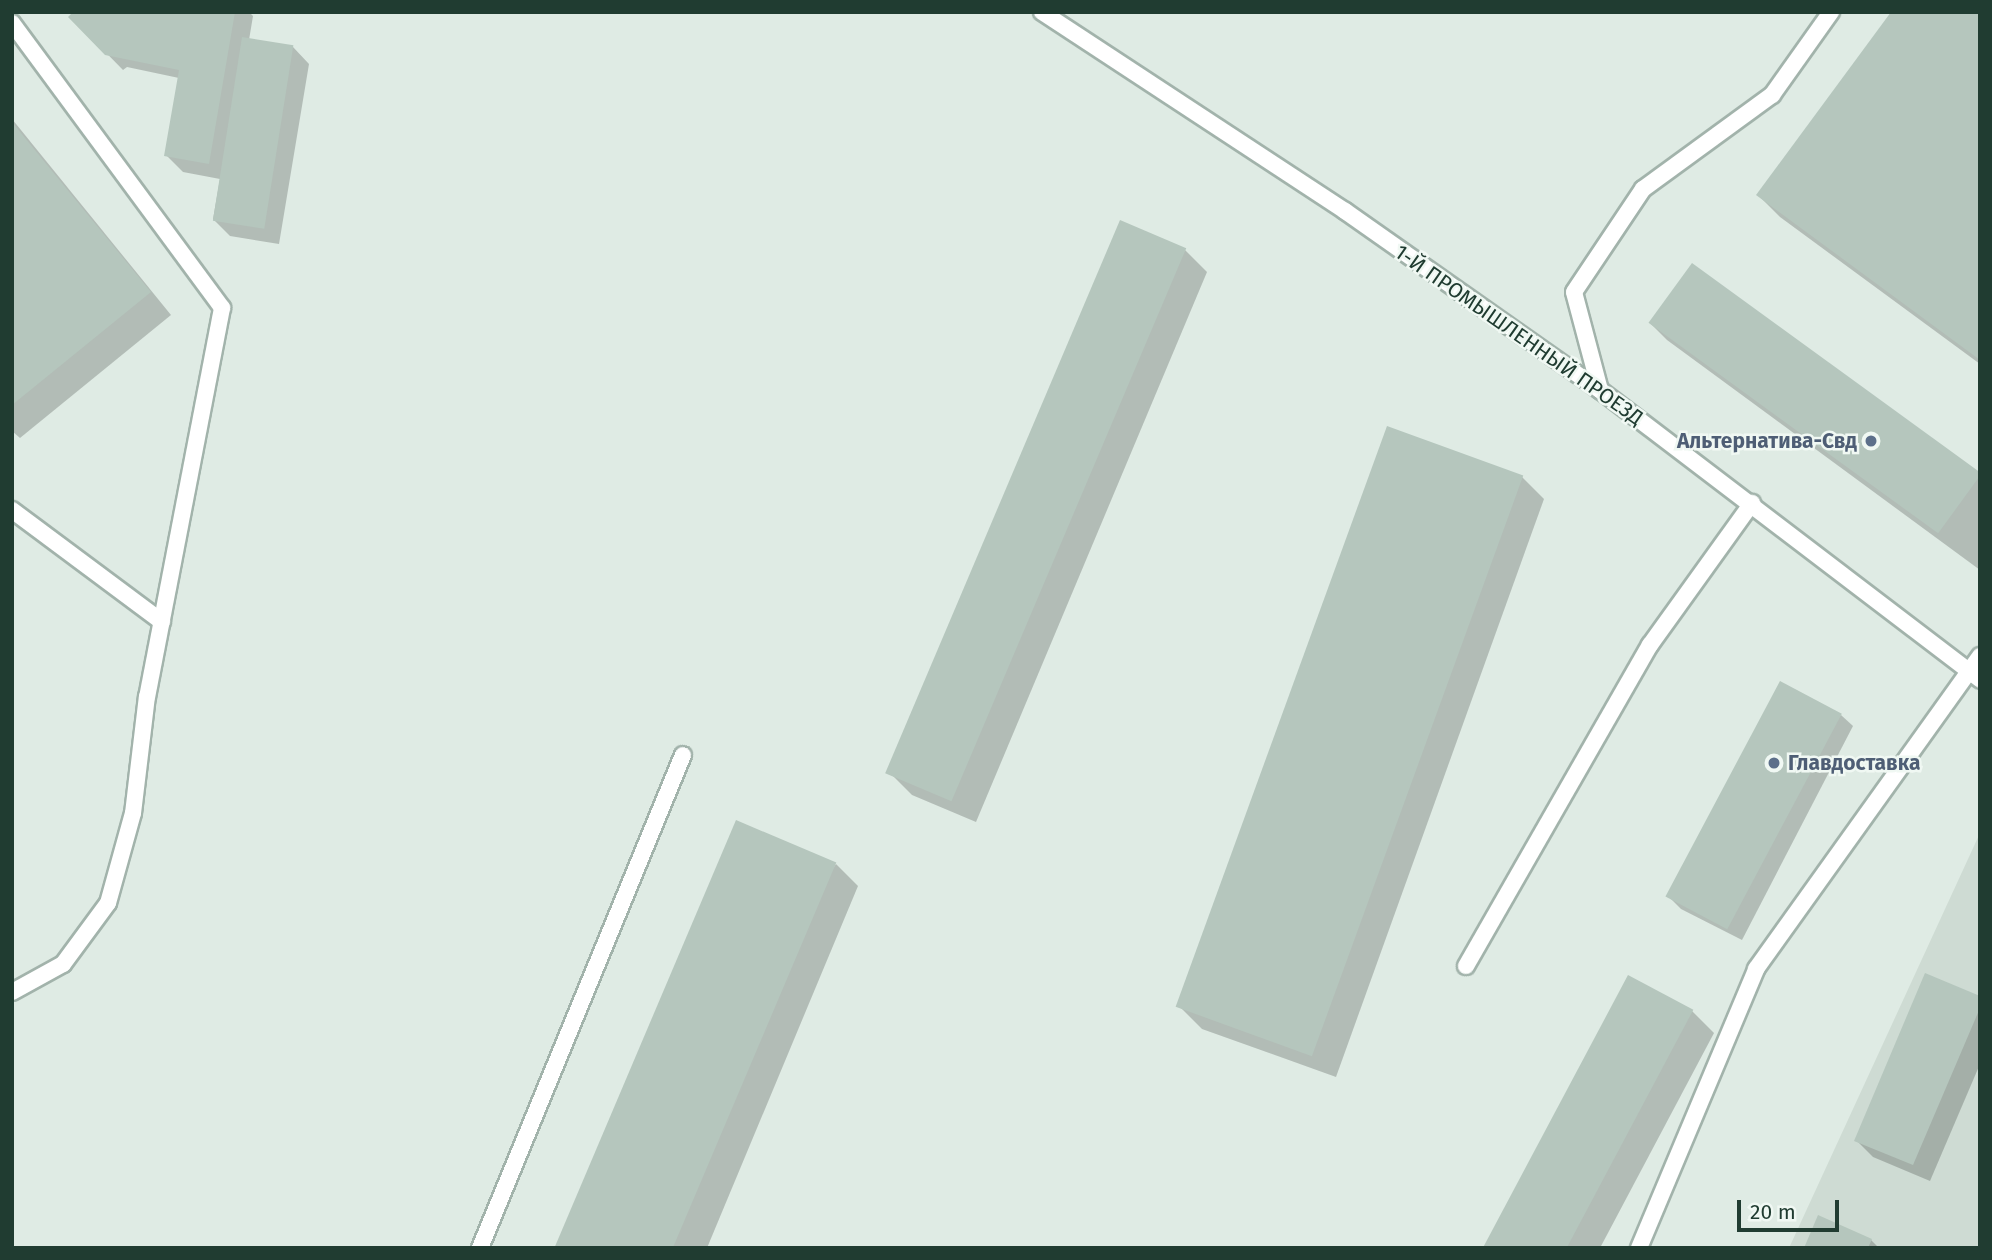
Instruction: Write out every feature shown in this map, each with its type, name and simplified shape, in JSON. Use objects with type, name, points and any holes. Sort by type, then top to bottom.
[{"type":"lane","name":"1-Й ПРОМЫШЛЕННЫЙ ПРОЕЗД","points":[[1042,12],[1345,211],[1600,390],[1752,503],[1974,675]]},
{"type":"lane","points":[[1600,390],[1574,292],[1643,189],[1772,95],[1830,12]]},
{"type":"lane","points":[[12,23],[222,308],[147,696],[133,813],[108,903],[63,964],[12,992]]},
{"type":"lane","points":[[1466,966],[1650,645],[1752,503]]},
{"type":"lane","points":[[13,512],[162,622]]},
{"type":"lane","points":[[1639,1248],[1756,969],[1974,675],[1980,656]]},
{"type":"lane","points":[[480,1248],[683,755]]},
{"type":"shaded area","points":[[1980,833],[1980,1248],[1789,1248]]},
{"type":"building","points":[[73,12],[235,12],[209,164],[164,156],[179,70],[105,55],[68,17]]},
{"type":"building","points":[[1891,12],[1980,12],[1980,360],[1756,195]]},
{"type":"building","points":[[242,37],[293,45],[264,229],[213,221]]},
{"type":"building","points":[[12,122],[151,292],[12,405]]},
{"type":"building","points":[[1120,220],[1186,248],[951,801],[885,773]]},
{"type":"building","points":[[1692,263],[1980,472],[1938,533],[1649,323]]},
{"type":"building","points":[[1387,426],[1523,476],[1312,1056],[1176,1007]]},
{"type":"building","points":[[1780,681],[1842,714],[1727,929],[1665,896]]},
{"type":"building","points":[[736,820],[836,863],[673,1248],[555,1246]]},
{"type":"building","points":[[1925,973],[1980,996],[1980,1008],[1913,1165],[1854,1141]]},
{"type":"building","points":[[1628,975],[1693,1010],[1567,1248],[1483,1248]]},
{"type":"building","points":[[1818,1215],[1872,1239],[1868,1248],[1804,1248]]},
{"type":"place","name":"Альтернатива-Свд","points":[[1871,441]]},
{"type":"place","name":"Главдоставка","points":[[1774,763]]}]
